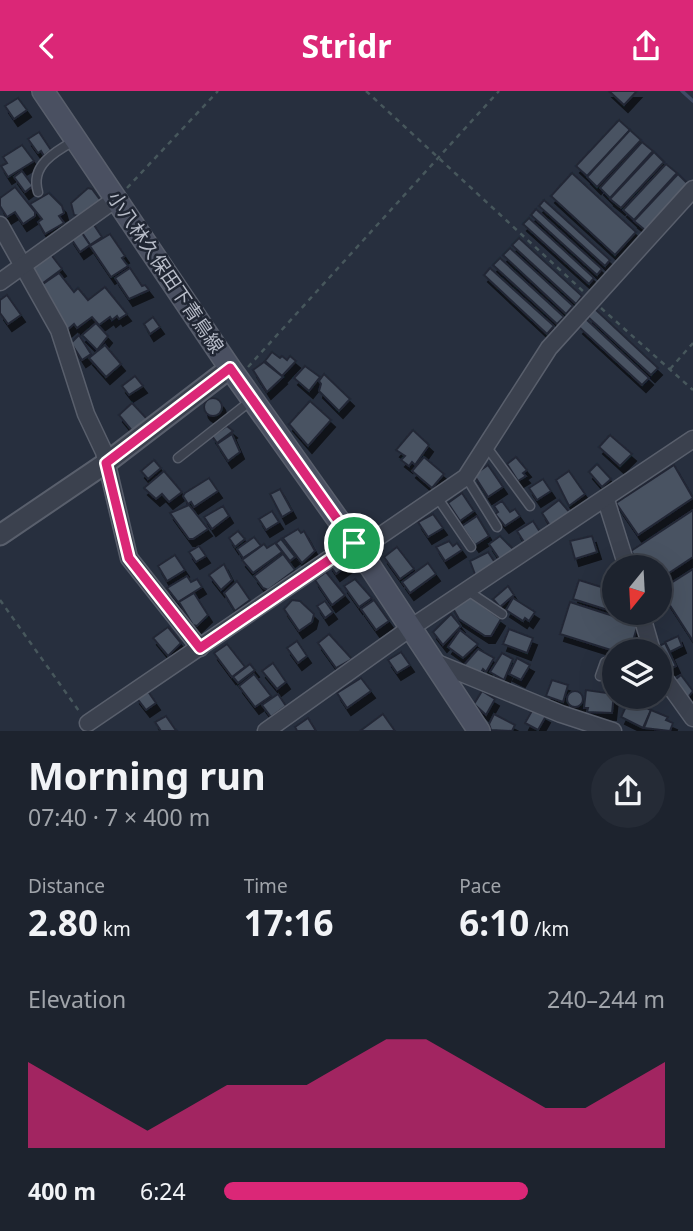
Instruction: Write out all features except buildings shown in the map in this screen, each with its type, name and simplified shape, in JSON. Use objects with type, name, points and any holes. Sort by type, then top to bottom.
[{"type":"main road","name":"小八林久保田下青鳥線","points":[[43,91],[479,730]]},
{"type":"street","points":[[88,723],[466,477],[549,348],[693,189]]},
{"type":"street","points":[[0,282],[117,198]]},
{"type":"street","points":[[0,225],[59,330],[86,414],[106,463],[129,558],[200,648]]},
{"type":"street","points":[[0,535],[234,373]]},
{"type":"street","points":[[266,730],[409,629],[606,500],[693,439]]},
{"type":"street","points":[[606,500],[623,555]]},
{"type":"street","points":[[432,661],[561,714],[613,730]]},
{"type":"street","points":[[672,689],[693,718]]},
{"type":"lane","points":[[38,192],[36,184],[40,167],[54,152],[76,139]]},
{"type":"lane","points":[[178,458],[253,399]]},
{"type":"lane","points":[[486,446],[530,506]]},
{"type":"lane","points":[[466,477],[498,527]]},
{"type":"lane","points":[[437,496],[471,547]]},
{"type":"lane","points":[[468,591],[502,614]]},
{"type":"lane","points":[[600,676],[602,670]]},
{"type":"path","points":[[117,198],[218,91]]},
{"type":"path","points":[[366,91],[693,390]]},
{"type":"path","points":[[234,373],[499,91]]},
{"type":"path","points":[[670,369],[693,343]]},
{"type":"path","points":[[0,600],[88,723]]},
{"type":"waterway","points":[[682,91],[693,101]]},
{"type":"route","points":[[230,368],[354,543],[200,648],[129,558],[106,463],[230,368]]}]
